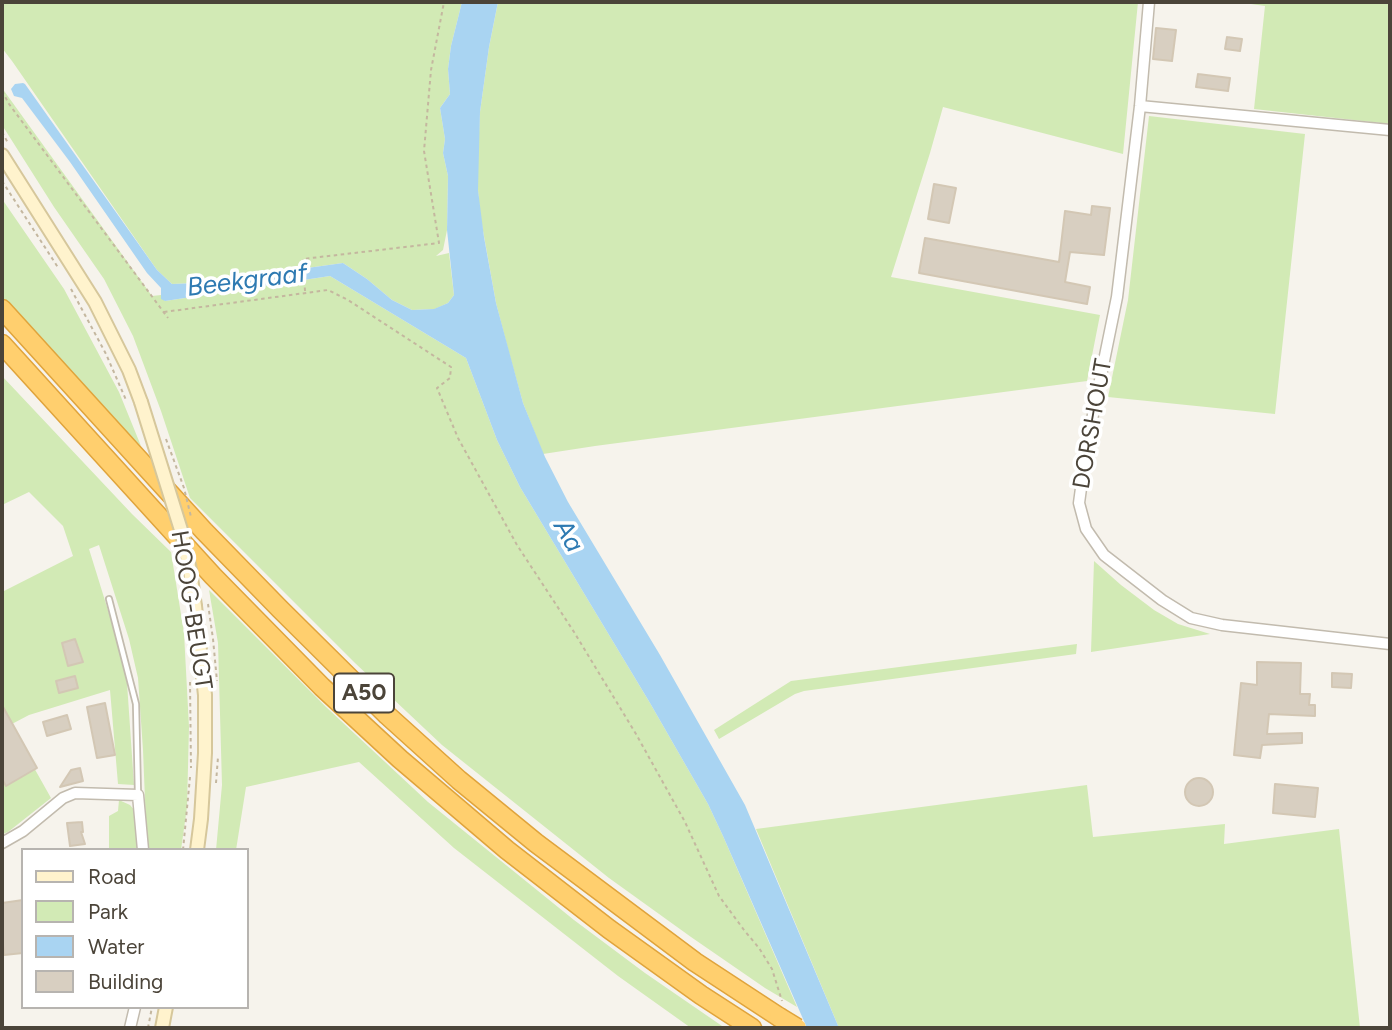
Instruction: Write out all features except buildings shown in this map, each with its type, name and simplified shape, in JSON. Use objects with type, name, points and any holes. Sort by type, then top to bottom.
[{"type":"highway","name":"A50","points":[[2,309],[204,531],[397,724],[536,844],[695,962],[781,1010],[797,1028]]},
{"type":"highway","name":"A50","points":[[2,344],[213,576],[323,687],[449,803],[578,905],[752,1028]]},
{"type":"street","name":"DORSHOUT","points":[[1149,2],[1140,106],[1117,297],[1087,444],[1079,503],[1086,529],[1104,555],[1162,600],[1191,618],[1222,625],[1390,644]]},
{"type":"street","points":[[1140,106],[1390,130]]},
{"type":"street","name":"HOOG-BEUGT","points":[[2,155],[94,302],[129,370],[135,405],[181,530],[190,570],[205,695],[205,753],[197,848]]},
{"type":"street","points":[[2,843],[23,831],[63,798],[75,793],[138,795],[143,848]]},
{"type":"street","points":[[130,1028],[135,1009]]},
{"type":"street","points":[[162,1028],[166,1009]]},
{"type":"lane","points":[[109,598],[136,704],[138,795]]},
{"type":"path","points":[[305,292],[303,259],[439,243],[424,151],[431,71],[444,2]]},
{"type":"path","points":[[2,91],[168,318]]},
{"type":"path","points":[[2,181],[62,274]]},
{"type":"path","points":[[69,285],[135,405]]},
{"type":"path","points":[[164,312],[328,290],[348,300],[451,367],[450,378],[436,388],[458,438],[517,545],[636,734],[685,822],[719,896],[759,948],[772,970],[781,1010]]},
{"type":"path","name":"HOOG-BEUGT","points":[[183,848],[191,772],[190,683]]},
{"type":"path","points":[[148,1028],[152,1009]]},
{"type":"green space","points":[[2,2],[462,2],[448,69],[450,94],[440,108],[445,139],[443,153],[448,176],[447,230],[443,250],[436,256],[449,253],[454,295],[448,303],[435,309],[412,310],[392,300],[343,263],[200,283],[172,284],[157,270],[2,48]]},
{"type":"green space","points":[[498,2],[1138,2],[1123,154],[943,107],[891,277],[1100,315],[1087,381],[543,454],[523,403],[509,353],[496,303],[480,214],[480,112]]},
{"type":"green space","points":[[1237,2],[1390,2],[1390,124],[1254,109],[1265,6]]},
{"type":"green space","points":[[2,88],[152,296],[161,295],[165,301],[330,276],[466,358],[497,440],[520,487],[708,804],[797,1007],[765,988],[609,878],[442,745],[355,663],[190,498],[133,336],[104,279],[2,125]]},
{"type":"green space","points":[[1149,116],[1305,134],[1275,414],[1108,397],[1128,300]]},
{"type":"green space","points":[[2,199],[64,289],[119,392],[141,446],[117,424],[2,299]]},
{"type":"green space","points":[[2,376],[171,552],[184,633],[189,727],[187,807],[181,848],[147,848],[138,678],[129,639],[99,545],[89,549],[120,649],[127,683],[134,785],[118,784],[110,690],[29,715],[10,725],[51,798],[3,834],[2,592],[73,556],[63,526],[29,492],[2,505]]},
{"type":"green space","points":[[1094,561],[1154,610],[1178,624],[1210,634],[1091,652]]},
{"type":"green space","points":[[209,590],[326,707],[428,802],[574,920],[725,1028],[691,1028],[618,976],[454,848],[359,762],[246,787],[236,848],[216,848],[222,785],[218,643]]},
{"type":"green space","points":[[1077,644],[1076,654],[804,691],[719,739],[714,730],[791,681]]},
{"type":"green space","points":[[1087,785],[1093,837],[1225,824],[1224,844],[1339,829],[1360,1028],[839,1028],[756,829]]},
{"type":"green space","points":[[119,800],[130,805],[136,812],[137,848],[109,848],[109,816],[118,811]]},
{"type":"water","points":[[462,2],[498,2],[480,112],[478,190],[496,303],[523,403],[545,457],[568,502],[660,655],[745,805],[839,1028],[807,1028],[708,804],[520,487],[497,440],[466,358],[330,276],[165,301],[161,299],[161,288],[147,273],[22,98],[14,96],[11,89],[15,84],[25,84],[157,270],[172,284],[200,283],[343,263],[392,300],[412,310],[434,309],[448,303],[454,295],[447,230],[448,176],[443,153],[445,139],[440,108],[450,94],[448,69],[451,46]]},
{"type":"water label","name":"Beekgraaf","points":[[247,281]]},
{"type":"water label","name":"Aa","points":[[568,536]]}]
